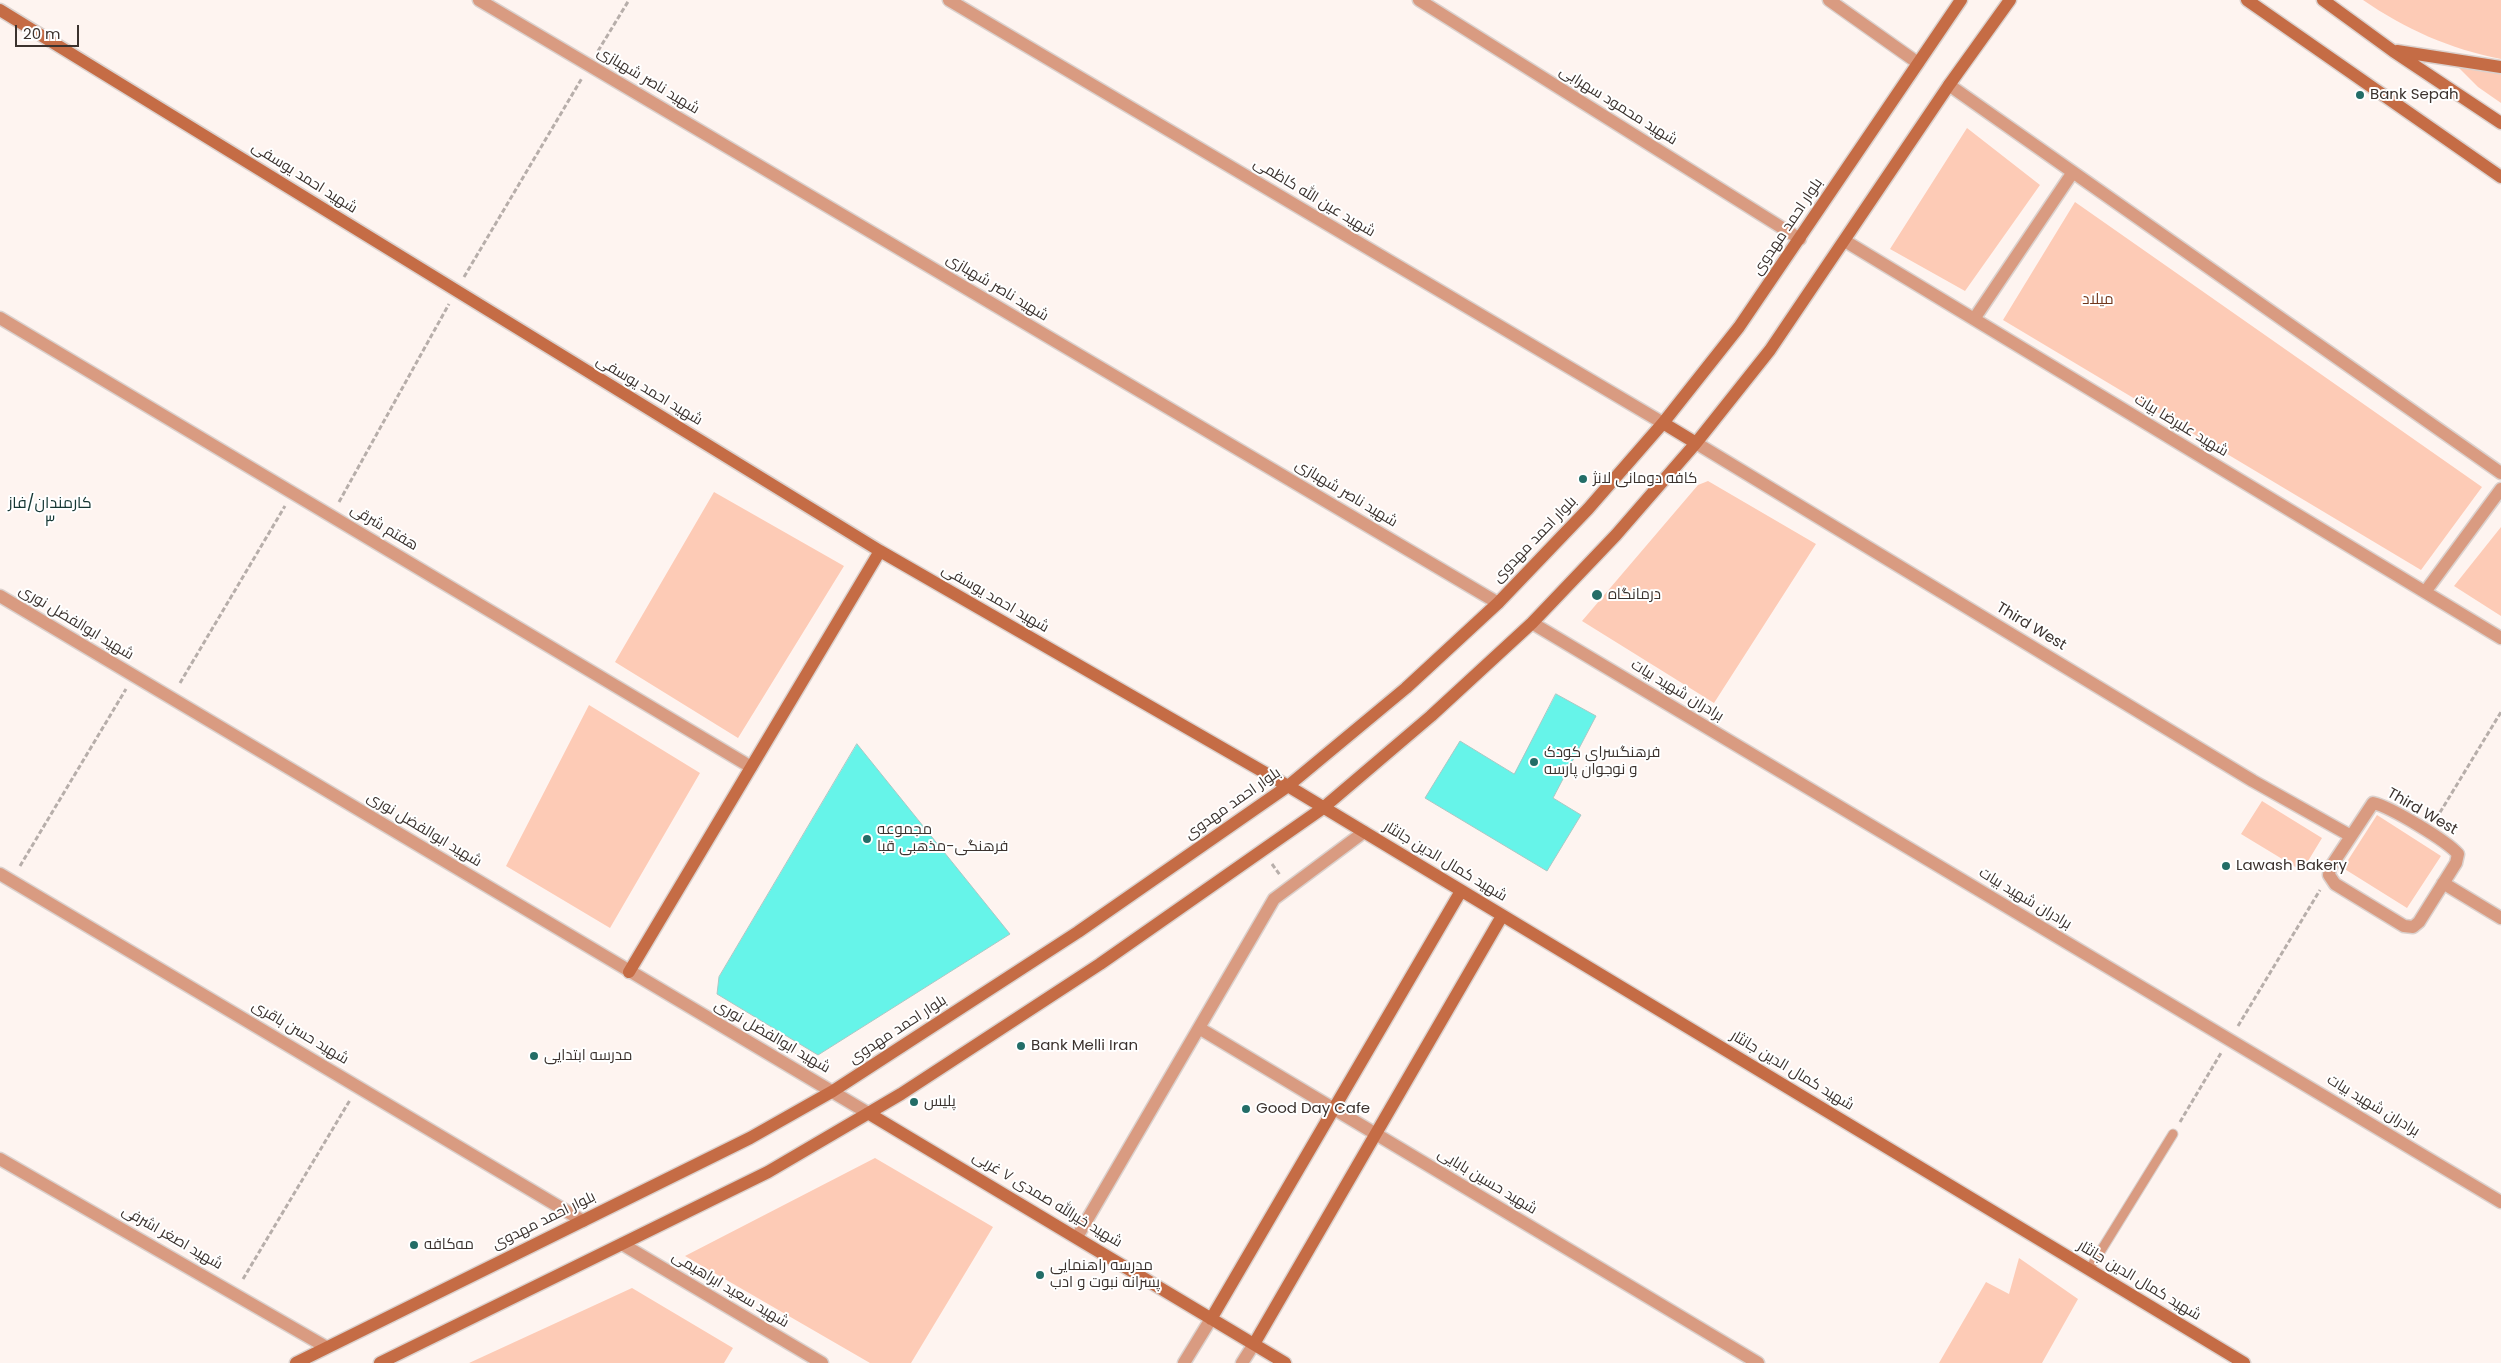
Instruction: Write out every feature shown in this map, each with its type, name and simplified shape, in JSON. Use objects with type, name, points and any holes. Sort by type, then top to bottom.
[{"type":"main road","name":"بلوار احمد مهدوی","points":[[296,1363],[750,1138],[833,1091],[1078,932],[1288,786],[1406,688],[1498,603],[1588,509],[1663,423],[1739,327],[1961,0]]},
{"type":"main road","points":[[380,1363],[768,1172],[868,1113],[1100,964],[1323,808],[1431,716],[1532,623],[1616,535],[1696,443],[1770,350],[1949,85],[2010,0]]},
{"type":"main road","points":[[2247,0],[2501,177]]},
{"type":"main road","points":[[2322,0],[2393,51],[2501,123]]},
{"type":"main road","name":"شهید احمد یوسفی","points":[[0,10],[880,551],[1323,808]]},
{"type":"main road","points":[[2393,51],[2501,68]]},
{"type":"main road","points":[[1663,423],[1696,443]]},
{"type":"main road","points":[[629,972],[880,551]]},
{"type":"main road","name":"شهید کمال الدین جانثار","points":[[1323,808],[2244,1363]]},
{"type":"main road","points":[[1211,1319],[1461,891]]},
{"type":"main road","points":[[1254,1344],[1502,916]]},
{"type":"main road","name":"شهید خیرالله صمدی ۷ غربی","points":[[868,1113],[1286,1363]]},
{"type":"street","name":"شهید ناصر شهبازی","points":[[480,0],[1498,603]]},
{"type":"street","name":"شهید عین الله کاظمی","points":[[949,0],[1663,423]]},
{"type":"street","name":"شهید محمود سهرابی","points":[[1419,0],[1800,239]]},
{"type":"street","points":[[1829,0],[1918,63]]},
{"type":"street","points":[[1949,85],[2501,473]]},
{"type":"street","points":[[1974,320],[2073,172]]},
{"type":"street","name":"شهید علیرضا بیات","points":[[1845,241],[2501,638]]},
{"type":"street","name":"هفتم شرقی","points":[[0,318],[751,767]]},
{"type":"street","name":"Third West","points":[[1696,443],[2253,781],[2351,836]]},
{"type":"street","points":[[2425,592],[2501,489]]},
{"type":"street","name":"شهید ابوالفضل نوری","points":[[0,596],[868,1113]]},
{"type":"street","name":"برادران شهید بیات","points":[[1532,623],[2501,1202]]},
{"type":"street","name":"Third West","points":[[2373,803],[2382,805],[2428,832],[2453,848],[2458,854],[2419,922],[2413,927],[2404,926],[2335,884],[2329,875],[2330,868],[2373,803]]},
{"type":"street","points":[[1077,1237],[1274,899],[1364,832]]},
{"type":"street","name":"شهید حسن باقری","points":[[0,874],[583,1221]]},
{"type":"street","points":[[2443,883],[2501,918]]},
{"type":"street","name":"شهید حسین بابایی","points":[[1199,1028],[1758,1363]]},
{"type":"street","name":"شهید اصغر اشرفی","points":[[0,1159],[236,1292],[326,1347]]},
{"type":"street","name":"شهید سعید ابراهیمی","points":[[622,1244],[822,1363]]},
{"type":"street","points":[[1184,1363],[1211,1319]]},
{"type":"street","points":[[1242,1363],[1254,1344]]},
{"type":"lane","points":[[2089,1270],[2173,1134]]},
{"type":"path","points":[[332,516],[456,292],[629,0]]},
{"type":"path","points":[[171,698],[293,493]]},
{"type":"path","points":[[12,881],[134,676]]},
{"type":"path","points":[[2428,832],[2501,712]]},
{"type":"path","points":[[2173,1134],[2329,875]]},
{"type":"path","points":[[236,1292],[358,1087]]},
{"type":"green space","points":[[2363,0],[2501,0],[2501,59],[2464,50],[2429,37],[2395,20]]},
{"type":"green space","points":[[2450,59],[2501,71],[2501,103],[2478,87]]},
{"type":"green space","points":[[1967,128],[2040,185],[1965,291],[1890,249]]},
{"type":"green space","name":"میلاد","points":[[2075,202],[2482,487],[2421,570],[2003,320]]},
{"type":"green space","points":[[1708,481],[1816,544],[1714,703],[1582,621],[1698,485]]},
{"type":"green space","points":[[714,492],[844,566],[738,738],[615,662]]},
{"type":"green space","points":[[2501,527],[2501,616],[2454,586]]},
{"type":"green space","points":[[589,705],[700,773],[610,928],[506,866]]},
{"type":"green space","points":[[2262,801],[2322,838],[2302,871],[2241,834]]},
{"type":"green space","points":[[2377,815],[2441,856],[2407,908],[2343,868]]},
{"type":"green space","points":[[875,1158],[993,1227],[911,1363],[870,1363],[685,1256]]},
{"type":"green space","points":[[2019,1258],[2078,1299],[2042,1363],[1939,1363],[1986,1282],[2009,1294]]},
{"type":"green space","points":[[632,1288],[733,1348],[724,1363],[469,1363]]},
{"type":"building","points":[[1556,694],[1596,716],[1553,798],[1581,815],[1547,871],[1425,798],[1460,741],[1514,774]]},
{"type":"building","name":"مجموعه فرهنگی-مذهبی قبا","points":[[857,744],[1010,934],[818,1055],[717,994],[719,977]]},
{"type":"place","name":"Bank Sepah","points":[[2360,95]]},
{"type":"place","name":"کافه دومانی لانژ","points":[[1583,479]]},
{"type":"place","name":"درمانگاه","points":[[1597,595]]},
{"type":"place","name":"فرهنگسرای کودک و نوجوان پارسه","points":[[1534,762]]},
{"type":"place","name":"مجموعه فرهنگی-مذهبی قبا","points":[[867,839]]},
{"type":"place","name":"Lawash Bakery","points":[[2226,866]]},
{"type":"place","name":"Bank Melli Iran","points":[[1021,1046]]},
{"type":"place","name":"مدرسه ابتدایی","points":[[534,1056]]},
{"type":"place","name":"پلیس","points":[[914,1102]]},
{"type":"place","name":"Good Day Cafe","points":[[1246,1109]]},
{"type":"place","name":"مه‌کافه","points":[[414,1245]]},
{"type":"place","name":"مدرسه راهنمایی پسرانه نبوت و ادب","points":[[1040,1275]]},
{"type":"district","name":"کارمندان/فاز ۳","points":[[50,513]]}]
